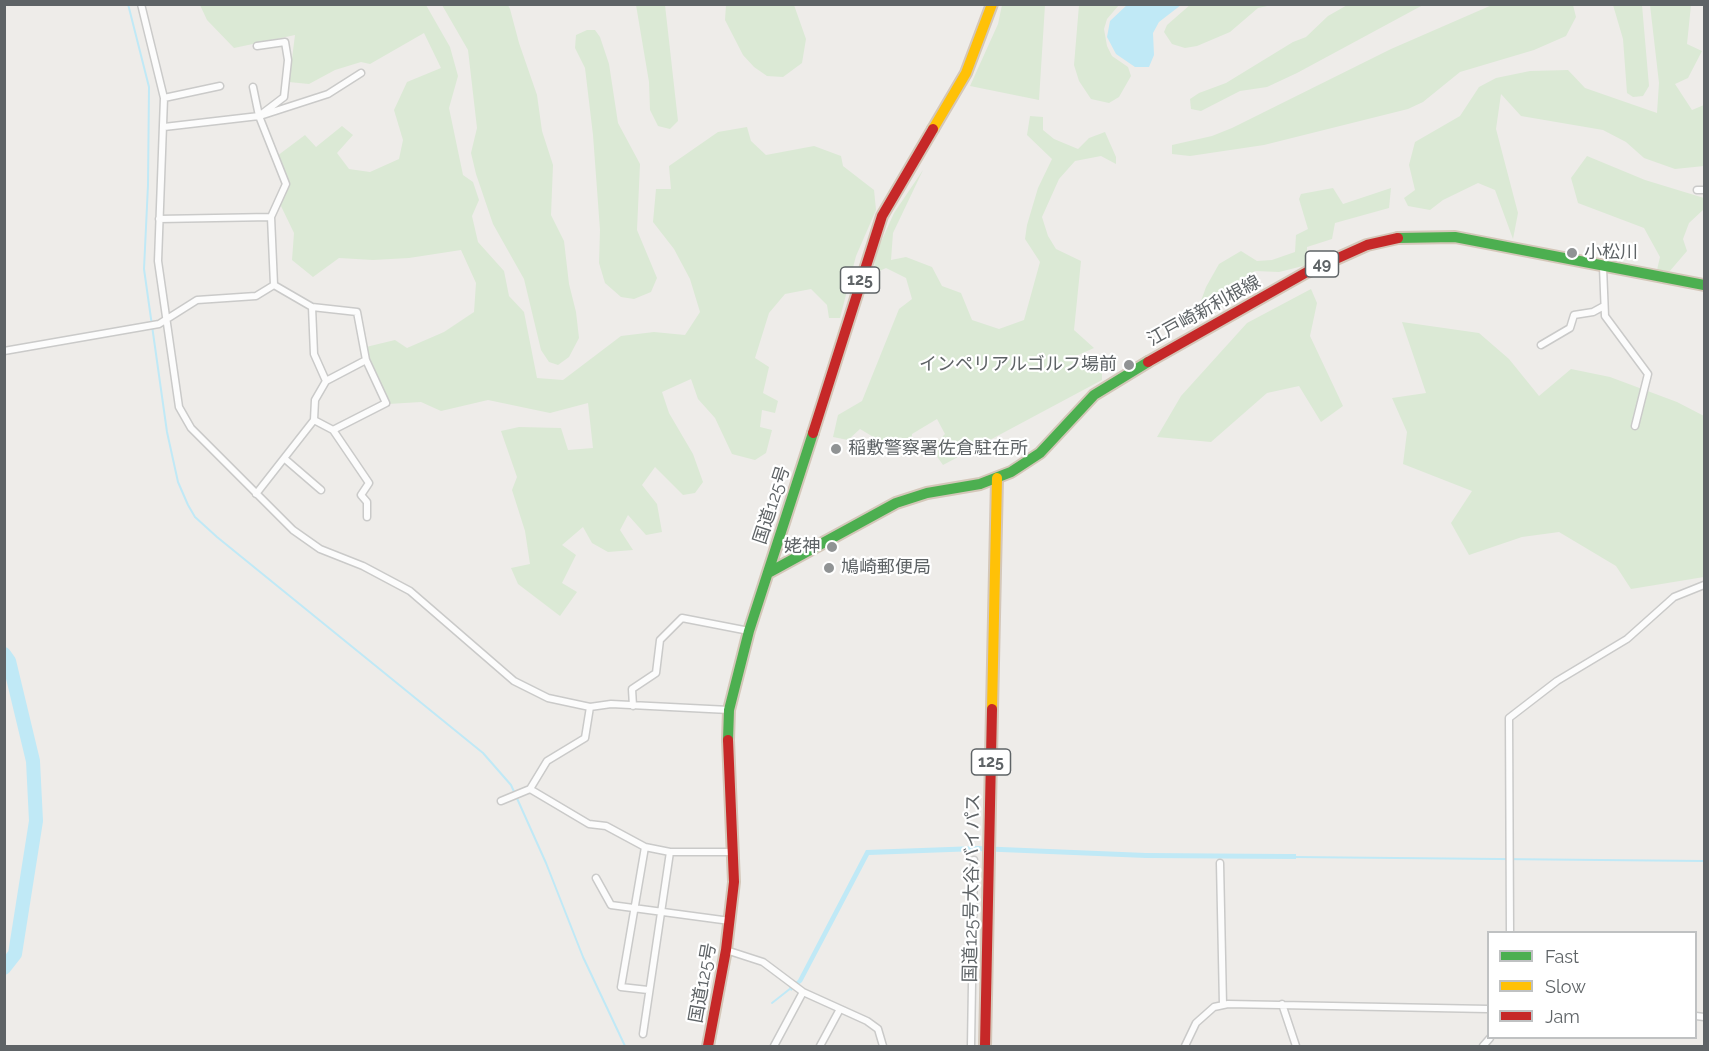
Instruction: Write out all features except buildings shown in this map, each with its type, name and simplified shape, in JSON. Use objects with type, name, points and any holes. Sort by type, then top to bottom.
[{"type":"main road","name":"国道125号","points":[[708,1047],[730,921],[734,852],[728,758],[729,710],[749,631],[882,216],[966,73],[992,4]]},
{"type":"main road","name":"江戸崎新利根線","points":[[768,573],[896,503],[927,493],[997,478],[1040,453],[1094,395],[1115,380],[1307,272],[1349,251],[1401,237],[1437,235],[1514,246],[1603,267],[1704,285]]},
{"type":"main road","name":"国道125号大谷バイパス","points":[[985,1047],[997,478]]},
{"type":"street","points":[[141,4],[164,98],[158,261],[162,323],[179,407],[191,428],[293,530],[320,549],[363,566],[410,591],[514,681],[548,698],[590,707],[611,704],[729,710]]},
{"type":"street","points":[[257,46],[285,42],[288,60],[284,97],[259,116]]},
{"type":"street","points":[[164,127],[259,116],[327,93],[361,73]]},
{"type":"street","points":[[164,98],[220,86]]},
{"type":"street","points":[[254,87],[259,116],[286,184],[271,217],[274,285]]},
{"type":"street","points":[[159,219],[271,217]]},
{"type":"street","points":[[1603,267],[1605,316],[1648,374],[1635,426]]},
{"type":"street","points":[[274,285],[312,307],[357,312],[366,360],[386,403],[333,430]]},
{"type":"street","points":[[4,351],[162,323],[197,300],[256,296],[274,285]]},
{"type":"street","points":[[1541,345],[1570,328],[1574,315],[1593,312],[1604,306]]},
{"type":"street","points":[[312,307],[314,354],[326,381]]},
{"type":"street","points":[[256,494],[314,420],[315,400],[326,381],[366,360]]},
{"type":"street","points":[[314,420],[333,430],[369,483],[361,495],[367,502],[367,517]]},
{"type":"street","points":[[285,459],[321,490]]},
{"type":"street","points":[[1510,931],[1509,718],[1557,681],[1627,639],[1674,597],[1704,585]]},
{"type":"street","points":[[633,706],[632,689],[656,673],[660,640],[682,618],[749,631]]},
{"type":"street","points":[[501,801],[530,789],[547,761],[585,738],[590,707]]},
{"type":"street","points":[[530,789],[589,824],[606,826],[645,847],[670,852],[734,852]]},
{"type":"street","points":[[645,847],[621,987],[648,990]]},
{"type":"street","points":[[643,1034],[670,852]]},
{"type":"street","points":[[971,1047],[974,860]]},
{"type":"street","points":[[1220,863],[1223,1005]]},
{"type":"street","points":[[596,878],[611,905],[730,921]]},
{"type":"street","points":[[726,950],[763,962],[803,992],[867,1021],[878,1029],[883,1047]]},
{"type":"street","points":[[774,1047],[803,992]]},
{"type":"street","points":[[1282,1004],[1296,1047]]},
{"type":"street","points":[[1185,1047],[1196,1023],[1214,1007],[1223,1005],[1282,1004],[1487,1009]]},
{"type":"street","points":[[820,1047],[840,1009]]},
{"type":"green space","points":[[1191,4],[1272,5],[1258,8],[1230,32],[1197,46],[1185,48],[1172,44],[1164,32],[1167,25]]},
{"type":"green space","points":[[1349,4],[1423,5],[1267,87],[1240,91],[1201,111],[1191,109],[1190,99],[1199,93],[1226,83],[1293,42],[1306,37],[1328,16]]},
{"type":"green space","points":[[200,5],[426,5],[450,47],[458,76],[449,108],[463,175],[473,182],[479,200],[472,216],[478,242],[504,271],[509,296],[524,312],[537,378],[563,380],[621,336],[654,332],[685,335],[700,312],[690,279],[674,249],[653,222],[656,189],[671,189],[669,166],[718,132],[747,127],[751,141],[766,155],[814,146],[841,156],[843,166],[874,190],[876,210],[856,256],[840,318],[829,318],[827,305],[811,289],[785,294],[769,313],[755,358],[769,367],[763,393],[778,401],[775,413],[762,410],[760,427],[772,430],[766,453],[755,460],[732,454],[715,418],[698,399],[691,379],[662,392],[669,413],[693,454],[703,482],[695,493],[683,495],[655,467],[642,485],[657,504],[662,532],[646,535],[628,515],[620,530],[633,550],[608,552],[592,543],[583,527],[562,545],[576,555],[562,583],[577,592],[560,616],[518,584],[511,568],[530,564],[525,531],[512,490],[517,477],[501,431],[519,427],[561,428],[568,450],[593,448],[588,403],[550,413],[488,400],[441,411],[421,402],[388,404],[375,381],[366,347],[395,340],[407,348],[444,332],[474,312],[476,283],[461,250],[409,258],[373,260],[339,258],[313,277],[292,260],[294,233],[280,204],[290,185],[277,156],[305,135],[316,147],[342,126],[353,135],[337,153],[349,169],[370,172],[399,159],[403,140],[394,110],[407,82],[441,68],[424,33],[370,64],[361,62],[335,70],[309,84],[289,82],[295,35],[234,48],[207,20]]},
{"type":"green space","points":[[442,5],[508,5],[510,9],[537,95],[542,131],[553,165],[551,215],[564,241],[569,284],[576,312],[579,338],[569,357],[558,365],[549,362],[541,350],[524,279],[493,224],[476,174],[471,153],[477,128],[468,50]]},
{"type":"green space","points":[[636,5],[665,5],[678,121],[670,129],[658,126],[650,110],[649,82]]},
{"type":"green space","points":[[726,5],[794,5],[806,39],[802,63],[783,77],[767,76],[754,67],[743,55],[725,20]]},
{"type":"green space","points":[[1002,5],[1045,5],[1039,100],[970,86],[998,24]]},
{"type":"green space","points":[[1079,5],[1119,5],[1107,19],[1104,29],[1107,46],[1112,56],[1128,67],[1131,76],[1119,97],[1109,103],[1091,99],[1079,81],[1074,65]]},
{"type":"green space","points":[[1492,5],[1573,5],[1576,17],[1566,36],[1534,50],[1460,72],[1423,102],[1408,109],[1264,145],[1190,156],[1172,154],[1172,145],[1212,136],[1232,128],[1391,49]]},
{"type":"green space","points":[[1613,5],[1642,5],[1649,86],[1643,96],[1633,97],[1627,93],[1623,39]]},
{"type":"green space","points":[[1650,5],[1691,5],[1687,44],[1702,51],[1688,78],[1675,84],[1692,110],[1704,105],[1704,166],[1675,169],[1644,158],[1626,142],[1603,130],[1521,116],[1501,94],[1496,129],[1518,213],[1513,239],[1495,190],[1478,183],[1443,200],[1430,210],[1408,206],[1404,198],[1415,190],[1409,165],[1415,142],[1460,116],[1479,87],[1496,78],[1530,71],[1568,70],[1585,88],[1657,113],[1659,83]]},
{"type":"green space","points":[[587,30],[595,30],[600,37],[609,64],[618,123],[640,164],[637,230],[657,278],[651,292],[634,299],[621,297],[605,283],[599,263],[600,230],[593,135],[585,68],[575,48],[576,35]]},
{"type":"green space","points":[[1030,116],[1043,117],[1043,130],[1054,139],[1078,149],[1089,138],[1105,132],[1116,157],[1116,164],[1101,156],[1075,161],[1059,179],[1042,217],[1048,236],[1056,249],[1081,261],[1074,330],[1094,348],[1076,356],[1077,366],[1102,369],[1102,380],[943,465],[931,448],[945,434],[937,419],[912,434],[911,448],[890,447],[860,429],[848,440],[833,437],[838,415],[862,401],[899,309],[912,299],[906,278],[886,268],[873,274],[876,253],[894,213],[923,170],[893,233],[891,260],[906,257],[932,267],[942,286],[961,293],[972,320],[999,329],[1024,320],[1040,262],[1025,239],[1027,225],[1038,188],[1052,159],[1027,135]]},
{"type":"green space","points":[[1587,156],[1645,180],[1704,198],[1703,210],[1689,223],[1683,239],[1687,251],[1669,272],[1657,270],[1660,257],[1644,228],[1578,203],[1571,178]]},
{"type":"green space","points":[[1333,188],[1343,204],[1391,188],[1389,208],[1335,223],[1332,239],[1307,247],[1307,265],[1279,272],[1255,271],[1229,287],[1221,310],[1167,333],[1164,330],[1197,312],[1206,287],[1219,264],[1241,251],[1257,261],[1272,260],[1295,252],[1296,235],[1308,229],[1299,199],[1301,194]]},
{"type":"green space","points":[[1311,289],[1317,303],[1310,336],[1343,406],[1321,422],[1299,386],[1267,393],[1211,442],[1157,437],[1181,396],[1247,323]]},
{"type":"green space","points":[[1402,322],[1479,333],[1509,359],[1539,396],[1571,369],[1610,377],[1677,402],[1704,416],[1704,577],[1631,589],[1616,566],[1559,532],[1522,537],[1469,555],[1451,523],[1472,491],[1403,464],[1407,432],[1392,398],[1426,393]]},
{"type":"water","points":[[1128,4],[1181,5],[1159,22],[1153,33],[1154,55],[1149,67],[1135,67],[1116,54],[1107,37],[1110,21]]},
{"type":"water","points":[[977,846],[1146,853],[1296,854],[1296,859],[1146,858],[977,851],[869,855],[802,982],[791,991],[789,987],[798,980],[866,850]]},
{"type":"waterway","points":[[128,4],[149,87],[144,269],[167,432],[178,482],[188,505],[195,517],[217,537],[483,753],[511,785],[546,863],[583,957],[625,1046]]},
{"type":"waterway","points":[[4,654],[9,661],[33,761],[36,821],[15,954],[4,968]]},
{"type":"waterway","points":[[1293,857],[1704,861]]},
{"type":"waterway","points":[[772,1003],[791,988]]},
{"type":"traffic: fast","points":[[1398,238],[1455,237],[1704,285]]},
{"type":"traffic: fast","points":[[768,573],[896,503],[927,493],[980,484],[1011,472],[1040,453],[1094,395],[1148,362]]},
{"type":"traffic: fast","points":[[728,740],[729,710],[749,631],[813,433]]},
{"type":"traffic: slow","points":[[933,129],[966,73],[992,4]]},
{"type":"traffic: slow","points":[[992,709],[997,478]]},
{"type":"traffic: jam","points":[[813,433],[882,216],[933,129]]},
{"type":"traffic: jam","points":[[1148,362],[1307,272],[1367,245],[1398,238]]},
{"type":"traffic: jam","points":[[985,1046],[992,709]]},
{"type":"traffic: jam","points":[[708,1046],[726,950],[734,882],[728,740]]},
{"type":"place","name":"小松川","points":[[1572,253]]},
{"type":"place","name":"インペリアルゴルフ場前","points":[[1129,365]]},
{"type":"place","name":"稲敷警察署佐倉駐在所","points":[[836,449]]},
{"type":"place","name":"姥神","points":[[832,547]]},
{"type":"place","name":"鳩崎郵便局","points":[[829,568]]}]
